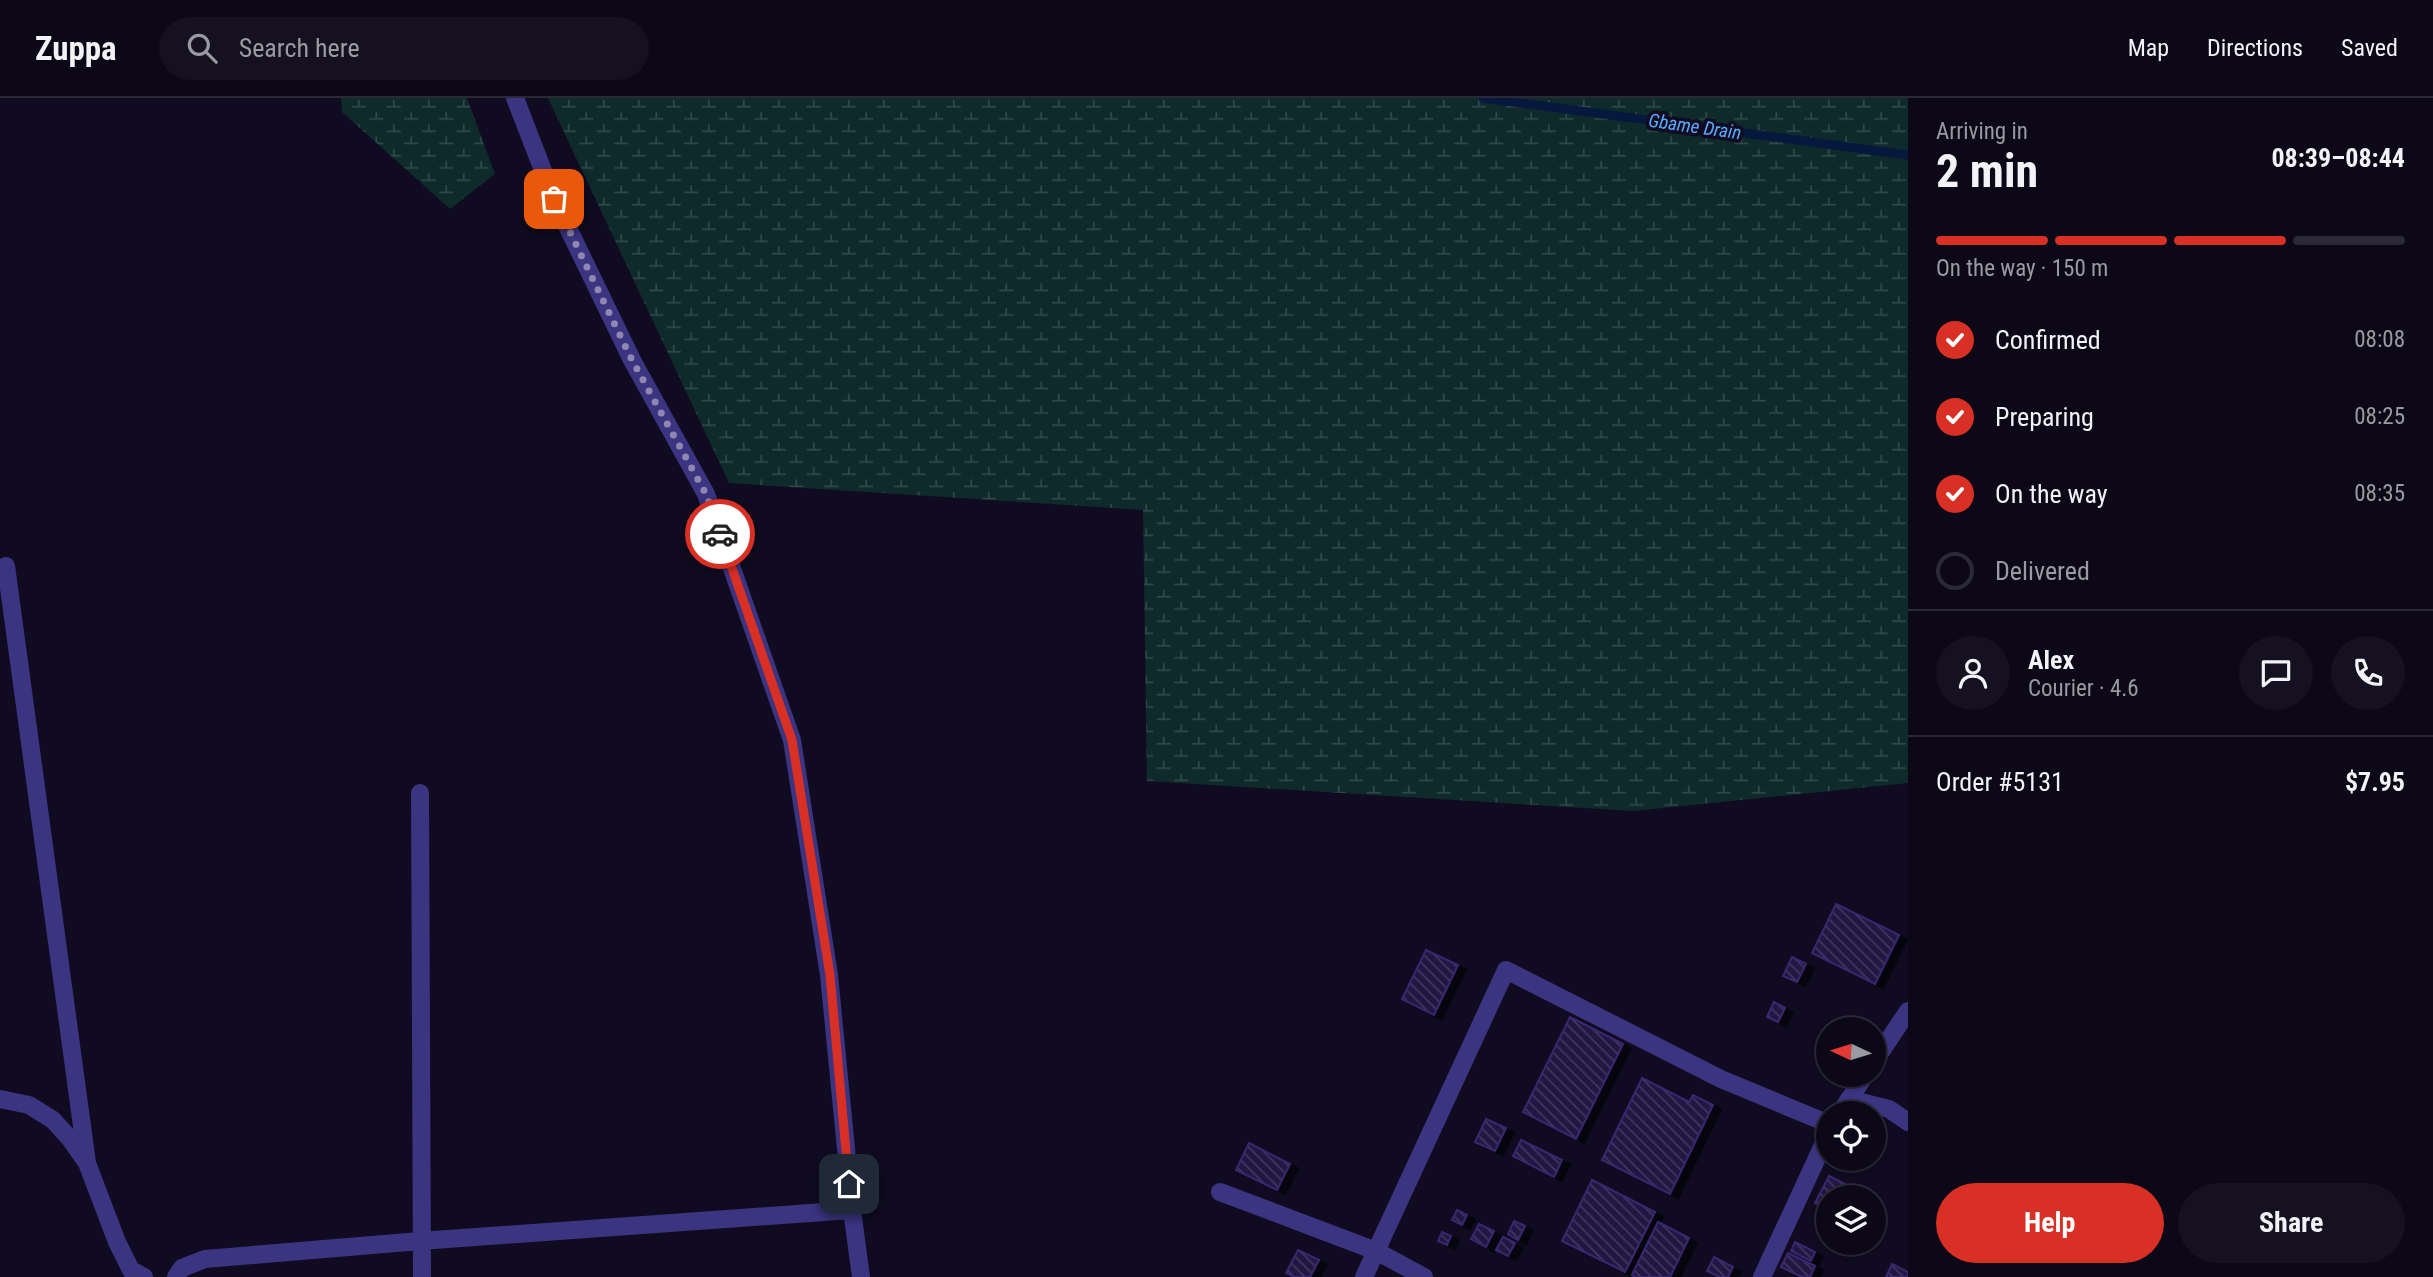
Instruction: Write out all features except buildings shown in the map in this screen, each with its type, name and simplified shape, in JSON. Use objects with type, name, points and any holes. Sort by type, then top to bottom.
[{"type":"street","points":[[515,98],[560,211],[632,360],[706,494],[792,740],[830,975],[852,1210],[861,1277]]},
{"type":"street","points":[[6,566],[87,1163]]},
{"type":"street","points":[[419,793],[422,1277]]},
{"type":"street","points":[[1364,1277],[1506,970],[1721,1079],[1816,1119]]},
{"type":"street","points":[[1886,1044],[1908,1011]]},
{"type":"street","points":[[0,1099],[29,1105],[53,1120],[71,1140],[87,1163],[131,1270],[144,1277]]},
{"type":"street","points":[[1886,1110],[1908,1122]]},
{"type":"street","points":[[1762,1277],[1816,1160]]},
{"type":"street","points":[[1220,1192],[1376,1251],[1423,1277]]},
{"type":"street","points":[[176,1277],[182,1268],[205,1259],[852,1210]]},
{"type":"green space","points":[[341,98],[467,98],[495,174],[450,209],[342,112]]},
{"type":"green space","points":[[548,98],[1908,98],[1908,783],[1633,811],[1147,781],[1143,510],[729,483]]},
{"type":"waterway","name":"Gbame Drain","points":[[1483,98],[1908,155]]},
{"type":"way so far","points":[[554,199],[632,360],[706,494],[720,534]]},
{"type":"route","points":[[720,534],[792,740],[830,975],[849,1184]]}]
